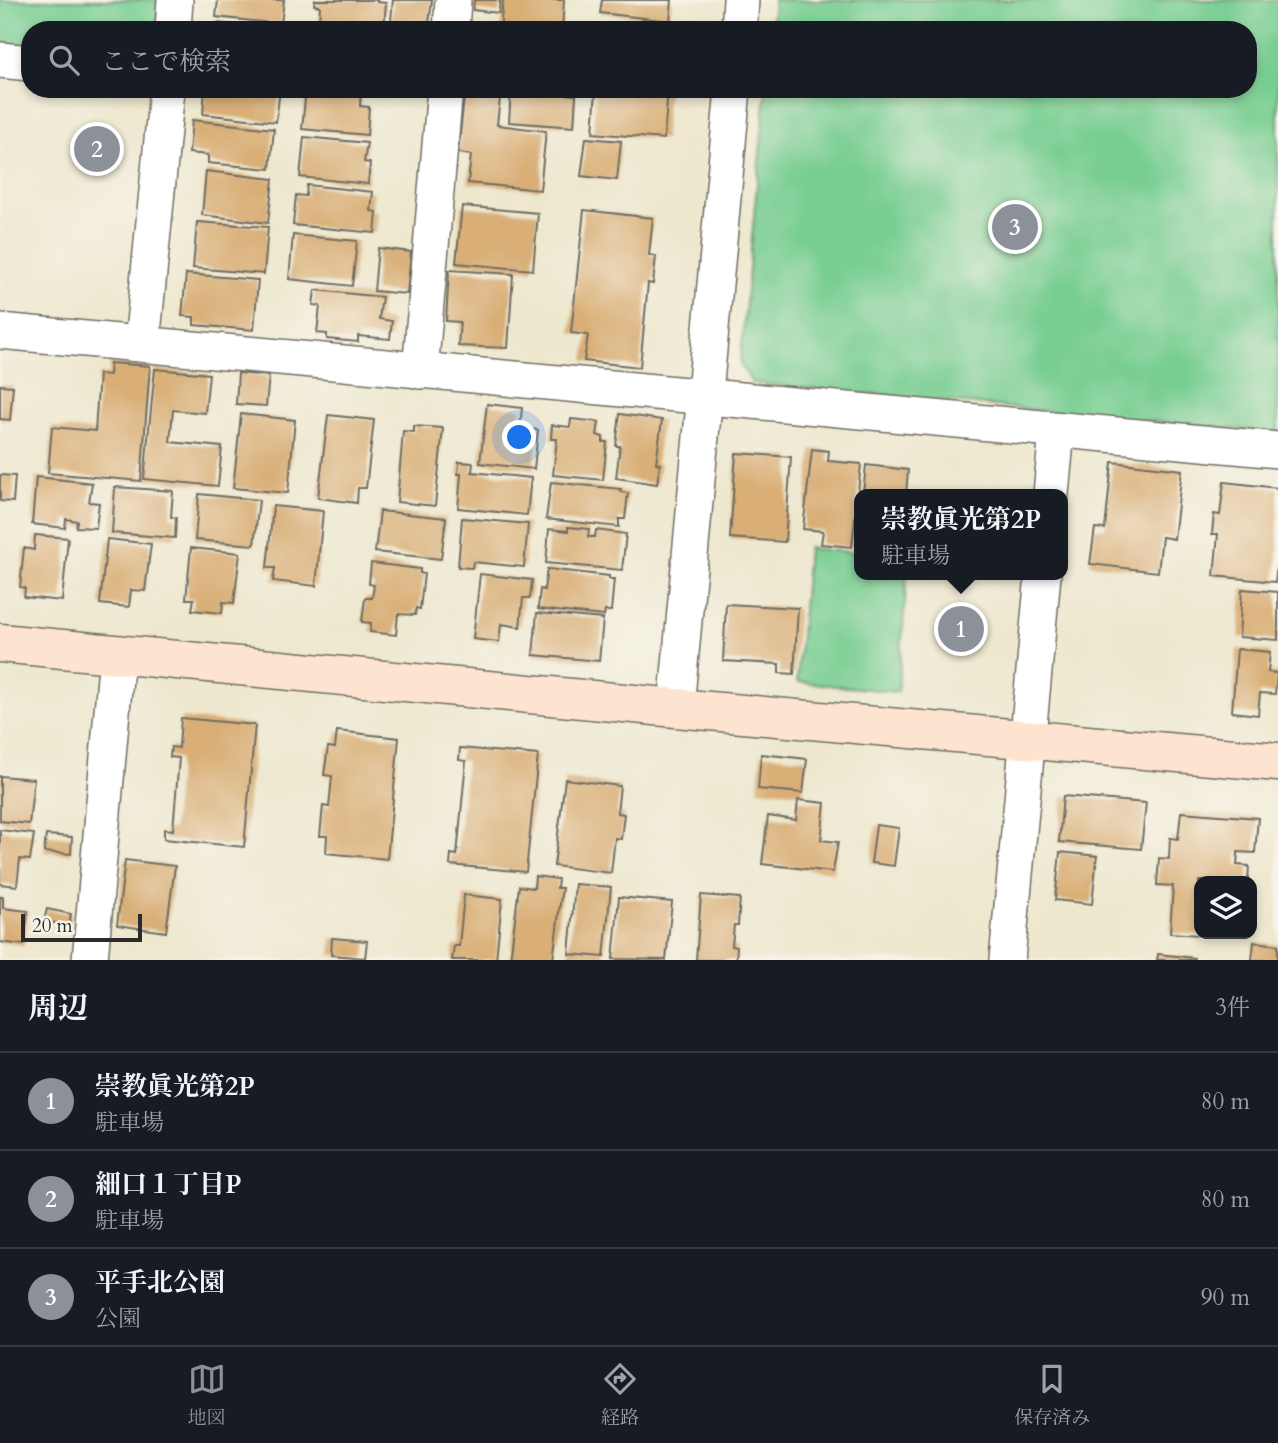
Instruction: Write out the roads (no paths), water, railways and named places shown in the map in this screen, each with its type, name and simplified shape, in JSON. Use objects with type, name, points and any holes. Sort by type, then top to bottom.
[{"type":"street","points":[[174,21],[175,0]]},
{"type":"street","points":[[452,21],[453,0]]},
{"type":"street","points":[[740,21],[741,0]]},
{"type":"street","points":[[0,60],[21,63]]},
{"type":"street","points":[[142,344],[166,98]]},
{"type":"street","points":[[420,371],[444,98]]},
{"type":"street","points":[[676,708],[732,98]]},
{"type":"street","points":[[0,331],[1278,450]]},
{"type":"street","points":[[1051,489],[1057,430]]},
{"type":"street","points":[[1007,960],[1043,580]]},
{"type":"street","points":[[0,643],[1278,762]]},
{"type":"street","points":[[90,960],[117,655]]},
{"type":"place","name":"細口１丁目P","points":[[97,149]]},
{"type":"place","name":"平手北公園","points":[[1015,227]]},
{"type":"place","name":"崇教眞光第2P","points":[[961,629]]}]
